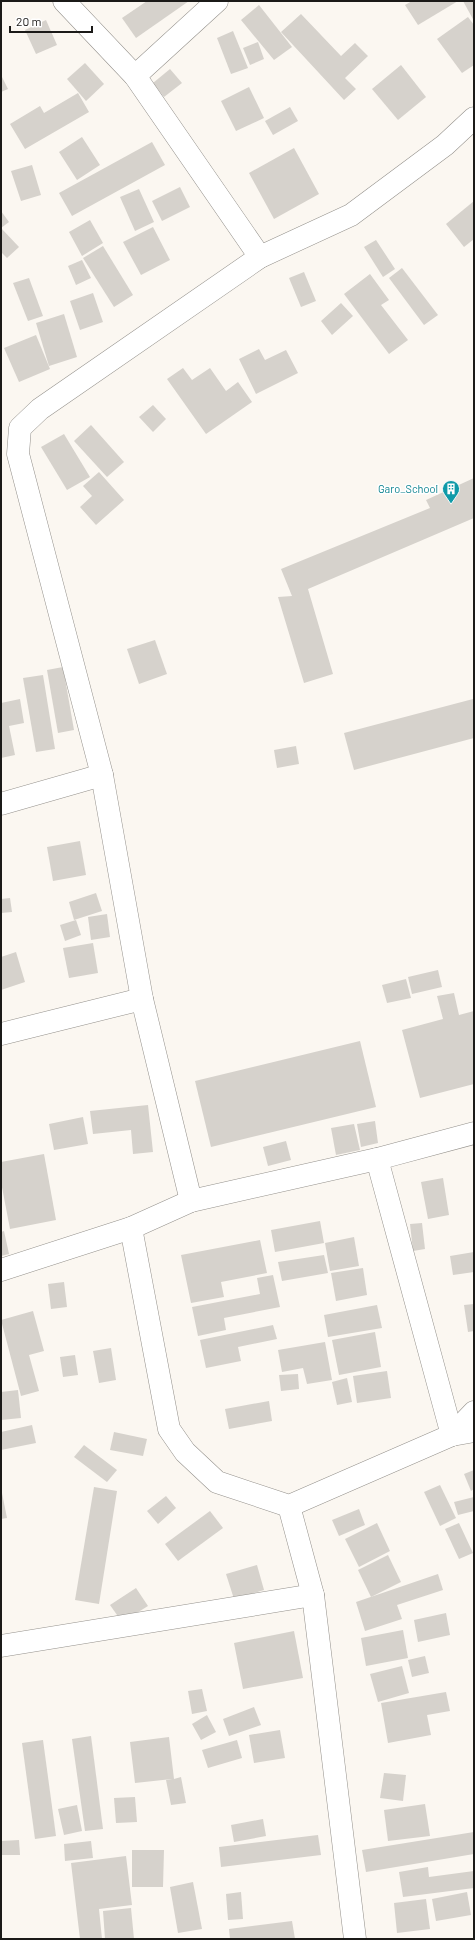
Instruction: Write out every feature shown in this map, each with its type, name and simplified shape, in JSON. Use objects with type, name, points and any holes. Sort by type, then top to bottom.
[{"type":"street","points":[[64,1],[134,76],[260,257]]},
{"type":"street","points":[[134,76],[217,1]]},
{"type":"street","points":[[191,1201],[142,1000],[102,775],[18,454],[20,428],[40,409],[260,257],[351,215],[445,145],[474,118]]},
{"type":"street","points":[[1,804],[102,775]]},
{"type":"street","points":[[1,1034],[142,1000]]},
{"type":"street","points":[[1,1270],[131,1228],[191,1201],[377,1159],[474,1133]]},
{"type":"street","points":[[377,1159],[452,1435]]},
{"type":"street","points":[[131,1228],[169,1429],[185,1452],[218,1482],[289,1506],[452,1435],[474,1431]]},
{"type":"street","points":[[452,1435],[474,1412]]},
{"type":"street","points":[[289,1506],[313,1596],[355,1939]]},
{"type":"street","points":[[1,1646],[313,1596]]},
{"type":"building","points":[[147,1],[189,1],[136,38],[122,18]]},
{"type":"building","points":[[412,1],[458,1],[418,25],[405,5]]},
{"type":"building","points":[[463,1],[474,1],[474,21]]},
{"type":"building","points":[[259,5],[292,47],[274,60],[241,20]]},
{"type":"building","points":[[301,14],[341,56],[355,43],[368,56],[345,78],[356,89],[344,100],[281,32]]},
{"type":"building","points":[[468,17],[474,25],[474,65],[462,73],[437,39]]},
{"type":"building","points":[[46,20],[57,45],[36,54],[25,30]]},
{"type":"building","points":[[233,31],[248,68],[231,74],[217,38]]},
{"type":"building","points":[[258,42],[264,59],[250,65],[243,48]]},
{"type":"building","points":[[85,63],[104,84],[86,101],[67,79]]},
{"type":"building","points":[[401,65],[426,97],[398,120],[372,89]]},
{"type":"building","points":[[170,69],[182,83],[164,97],[153,83]]},
{"type":"building","points":[[1,75],[8,89],[1,92]]},
{"type":"building","points":[[249,87],[264,118],[236,131],[221,101]]},
{"type":"building","points":[[78,93],[89,112],[25,149],[10,124],[40,106],[44,113]]},
{"type":"building","points":[[290,107],[298,121],[273,135],[265,121]]},
{"type":"building","points":[[82,137],[100,165],[77,180],[59,152]]},
{"type":"building","points":[[152,142],[165,165],[72,216],[59,193]]},
{"type":"building","points":[[294,148],[319,194],[274,219],[249,173]]},
{"type":"building","points":[[32,165],[41,195],[21,201],[11,171]]},
{"type":"building","points":[[180,187],[190,207],[162,221],[152,201]]},
{"type":"building","points":[[139,189],[154,222],[135,231],[120,197]]},
{"type":"building","points":[[474,201],[474,239],[464,247],[446,224]]},
{"type":"building","points":[[1,211],[9,222],[1,228]]},
{"type":"building","points":[[90,220],[103,243],[82,256],[69,232]]},
{"type":"building","points":[[153,227],[170,260],[141,275],[123,242]]},
{"type":"building","points":[[1,228],[19,247],[7,258],[1,252]]},
{"type":"building","points":[[376,240],[395,269],[383,277],[364,247]]},
{"type":"building","points":[[103,246],[133,295],[114,307],[83,258]]},
{"type":"building","points":[[82,260],[91,278],[76,285],[68,266]]},
{"type":"building","points":[[402,268],[438,315],[424,325],[389,278]]},
{"type":"building","points":[[304,272],[316,301],[301,307],[289,278]]},
{"type":"building","points":[[370,274],[389,300],[381,305],[408,340],[389,354],[344,294]]},
{"type":"building","points":[[29,278],[43,316],[28,321],[13,283]]},
{"type":"building","points":[[93,293],[103,322],[80,330],[70,301]]},
{"type":"building","points":[[341,303],[353,316],[332,335],[321,321]]},
{"type":"building","points":[[64,314],[77,357],[49,366],[36,323]]},
{"type":"building","points":[[36,335],[50,369],[19,382],[4,348]]},
{"type":"building","points":[[259,349],[265,360],[286,350],[298,373],[256,394],[239,359]]},
{"type":"building","points":[[183,368],[192,380],[210,368],[226,391],[238,382],[252,402],[206,434],[167,379]]},
{"type":"building","points":[[153,405],[166,419],[153,432],[139,417]]},
{"type":"building","points":[[91,425],[124,462],[107,477],[74,441]]},
{"type":"building","points":[[64,434],[90,477],[67,490],[41,447]]},
{"type":"building","points":[[99,472],[124,500],[96,525],[80,507],[92,496],[83,486]]},
{"type":"building","points":[[474,478],[474,518],[308,589],[333,674],[304,683],[278,597],[292,596],[281,569],[430,508],[426,500]]},
{"type":"building","points":[[155,640],[167,674],[139,684],[127,649]]},
{"type":"building","points":[[63,667],[74,730],[58,733],[47,670]]},
{"type":"building","points":[[43,675],[55,749],[36,752],[23,678]]},
{"type":"building","points":[[20,699],[24,723],[9,726],[15,755],[1,758],[1,703]]},
{"type":"building","points":[[473,699],[474,738],[354,770],[344,733]]},
{"type":"building","points":[[296,746],[299,764],[277,768],[274,750]]},
{"type":"building","points":[[80,841],[86,875],[53,881],[47,847]]},
{"type":"building","points":[[96,893],[102,911],[74,920],[69,902]]},
{"type":"building","points":[[10,898],[12,912],[1,913],[1,899]]},
{"type":"building","points":[[107,914],[110,937],[91,940],[88,917]]},
{"type":"building","points":[[76,920],[81,935],[65,941],[60,925]]},
{"type":"building","points":[[93,943],[98,973],[69,978],[63,948]]},
{"type":"building","points":[[16,952],[25,982],[1,990],[1,957]]},
{"type":"building","points":[[438,970],[442,987],[412,994],[408,977]]},
{"type":"building","points":[[406,979],[411,998],[387,1003],[382,985]]},
{"type":"building","points":[[454,993],[459,1015],[474,1011],[474,1084],[420,1098],[402,1030],[443,1019],[437,996]]},
{"type":"building","points":[[360,1041],[376,1107],[211,1147],[195,1081]]},
{"type":"building","points":[[148,1105],[153,1152],[133,1154],[131,1130],[93,1134],[90,1111]]},
{"type":"building","points":[[83,1117],[88,1144],[54,1150],[49,1124]]},
{"type":"building","points":[[375,1121],[378,1143],[361,1147],[357,1124]]},
{"type":"building","points":[[354,1124],[360,1150],[336,1155],[331,1128]]},
{"type":"building","points":[[286,1141],[291,1160],[268,1166],[263,1147]]},
{"type":"building","points":[[44,1154],[56,1220],[10,1229],[1,1182],[1,1162]]},
{"type":"building","points":[[443,1178],[449,1215],[428,1219],[421,1182]]},
{"type":"building","points":[[320,1221],[324,1243],[275,1252],[271,1230]]},
{"type":"building","points":[[422,1223],[425,1249],[413,1251],[410,1224]]},
{"type":"building","points":[[4,1231],[9,1254],[1,1256],[1,1232]]},
{"type":"building","points":[[354,1237],[359,1266],[330,1271],[325,1243]]},
{"type":"building","points":[[260,1240],[267,1273],[221,1282],[224,1297],[191,1303],[181,1255]]},
{"type":"building","points":[[474,1252],[474,1272],[453,1275],[450,1256]]},
{"type":"building","points":[[324,1255],[328,1273],[282,1281],[278,1262]]},
{"type":"building","points":[[363,1268],[367,1295],[336,1301],[331,1273]]},
{"type":"building","points":[[273,1275],[280,1307],[224,1318],[226,1330],[198,1336],[192,1307],[260,1294],[257,1278]]},
{"type":"building","points":[[64,1282],[67,1307],[51,1309],[48,1284]]},
{"type":"building","points":[[474,1304],[474,1331],[468,1332],[464,1305]]},
{"type":"building","points":[[377,1305],[382,1328],[328,1337],[324,1315]]},
{"type":"building","points":[[33,1311],[44,1351],[29,1355],[39,1391],[21,1396],[1,1320]]},
{"type":"building","points":[[273,1325],[277,1339],[238,1347],[241,1361],[206,1368],[200,1340]]},
{"type":"building","points":[[375,1332],[381,1367],[339,1375],[332,1340]]},
{"type":"building","points":[[325,1342],[332,1380],[307,1384],[303,1368],[282,1372],[278,1350]]},
{"type":"building","points":[[111,1348],[116,1380],[99,1383],[93,1351]]},
{"type":"building","points":[[75,1355],[78,1375],[63,1377],[60,1357]]},
{"type":"building","points":[[387,1371],[391,1398],[357,1403],[353,1376]]},
{"type":"building","points":[[298,1374],[299,1389],[281,1391],[279,1375]]},
{"type":"building","points":[[347,1378],[352,1402],[337,1405],[332,1382]]},
{"type":"building","points":[[18,1390],[21,1418],[1,1420],[1,1392]]},
{"type":"building","points":[[269,1401],[272,1421],[229,1429],[225,1409]]},
{"type":"building","points":[[32,1425],[36,1443],[1,1450],[1,1432]]},
{"type":"building","points":[[114,1432],[147,1439],[143,1456],[110,1450]]},
{"type":"building","points":[[84,1445],[117,1470],[107,1482],[74,1457]]},
{"type":"building","points":[[474,1470],[474,1489],[471,1491],[464,1474]]},
{"type":"building","points":[[440,1485],[456,1518],[440,1526],[424,1492]]},
{"type":"building","points":[[94,1487],[117,1491],[99,1604],[75,1600]]},
{"type":"building","points":[[1,1488],[7,1518],[1,1519]]},
{"type":"building","points":[[166,1496],[176,1508],[158,1524],[147,1511]]},
{"type":"building","points":[[474,1497],[474,1511],[458,1515],[454,1502]]},
{"type":"building","points":[[359,1509],[365,1525],[339,1536],[332,1520]]},
{"type":"building","points":[[210,1511],[223,1528],[178,1561],[165,1544]]},
{"type":"building","points":[[377,1523],[390,1551],[359,1567],[345,1539]]},
{"type":"building","points":[[459,1523],[473,1553],[459,1559],[445,1529]]},
{"type":"building","points":[[388,1555],[401,1582],[371,1597],[358,1570]]},
{"type":"building","points":[[257,1565],[264,1590],[234,1599],[226,1574]]},
{"type":"building","points":[[438,1574],[443,1590],[397,1605],[402,1619],[365,1631],[356,1602]]},
{"type":"building","points":[[136,1588],[148,1606],[122,1622],[110,1605]]},
{"type":"building","points":[[446,1613],[450,1635],[418,1642],[414,1620]]},
{"type":"building","points":[[403,1630],[408,1658],[366,1666],[361,1638]]},
{"type":"building","points":[[294,1631],[303,1678],[243,1689],[234,1643]]},
{"type":"building","points":[[425,1656],[429,1673],[412,1677],[408,1660]]},
{"type":"building","points":[[402,1666],[409,1693],[378,1702],[370,1674]]},
{"type":"building","points":[[202,1689],[207,1711],[192,1714],[188,1691]]},
{"type":"building","points":[[446,1692],[450,1711],[427,1715],[431,1735],[388,1743],[381,1703]]},
{"type":"building","points":[[254,1707],[261,1725],[229,1736],[223,1719]]},
{"type":"building","points":[[207,1715],[216,1732],[201,1740],[192,1724]]},
{"type":"building","points":[[280,1730],[285,1758],[254,1763],[249,1735]]},
{"type":"building","points":[[91,1736],[103,1829],[85,1831],[72,1739]]},
{"type":"building","points":[[169,1737],[174,1779],[181,1777],[186,1803],[171,1805],[166,1780],[172,1779],[135,1783],[130,1742]]},
{"type":"building","points":[[43,1740],[56,1836],[35,1839],[22,1743]]},
{"type":"building","points":[[237,1740],[242,1758],[208,1768],[202,1750]]},
{"type":"building","points":[[384,1773],[406,1775],[403,1801],[380,1798]]},
{"type":"building","points":[[135,1797],[137,1822],[116,1823],[114,1798]]},
{"type":"building","points":[[425,1804],[430,1836],[388,1841],[384,1810]]},
{"type":"building","points":[[77,1805],[82,1831],[64,1835],[58,1809]]},
{"type":"building","points":[[263,1819],[266,1836],[234,1842],[231,1825]]},
{"type":"building","points":[[474,1832],[474,1854],[366,1872],[362,1850]]},
{"type":"building","points":[[318,1835],[321,1855],[221,1867],[219,1847]]},
{"type":"building","points":[[19,1840],[20,1855],[1,1855],[1,1841]]},
{"type":"building","points":[[91,1841],[93,1858],[65,1861],[64,1844]]},
{"type":"building","points":[[132,1850],[164,1850],[163,1887],[132,1887]]},
{"type":"building","points":[[126,1856],[132,1905],[99,1909],[102,1939],[80,1939],[71,1863]]},
{"type":"building","points":[[428,1867],[429,1877],[474,1871],[474,1888],[403,1897],[399,1872]]},
{"type":"building","points":[[193,1882],[202,1929],[178,1933],[170,1887]]},
{"type":"building","points":[[241,1892],[243,1919],[228,1920],[226,1894]]},
{"type":"building","points":[[467,1892],[471,1915],[436,1921],[432,1899]]},
{"type":"building","points":[[426,1899],[430,1929],[397,1933],[394,1903]]},
{"type":"building","points":[[131,1908],[134,1939],[105,1939],[103,1911]]},
{"type":"building","points":[[292,1921],[295,1939],[230,1939],[229,1929]]},
{"type":"place","name":"Garo_School","points":[[451,504]]}]
